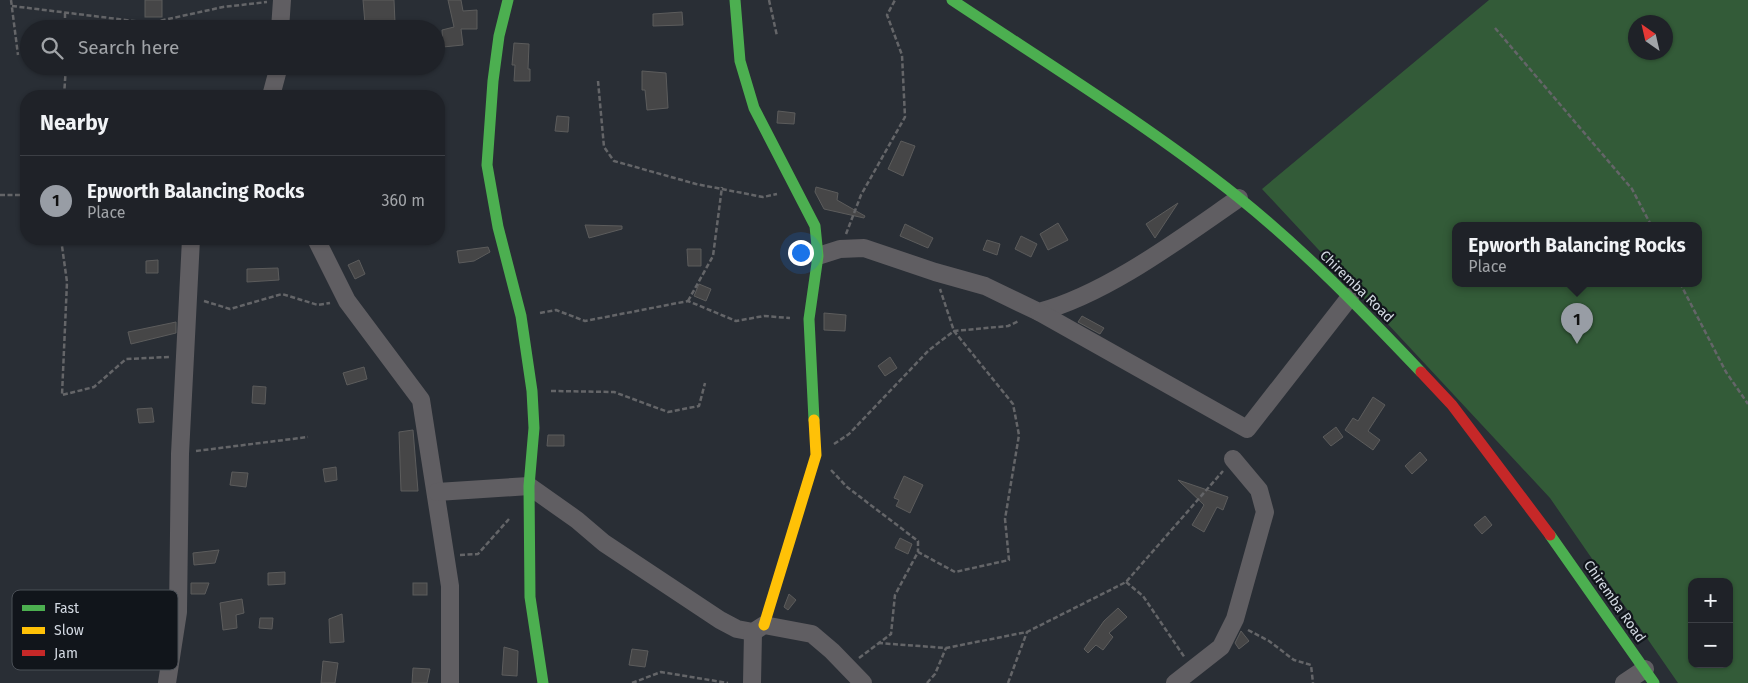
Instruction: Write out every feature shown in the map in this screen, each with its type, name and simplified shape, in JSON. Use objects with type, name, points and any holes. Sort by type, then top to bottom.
[{"type":"street","points":[[281,20],[282,0]]},
{"type":"street","points":[[508,0],[499,36],[493,81],[487,165],[498,227],[521,316],[532,391],[534,428],[529,486],[530,597],[544,683]]},
{"type":"street","points":[[735,0],[740,61],[754,108],[809,211],[815,226],[818,256],[809,319],[816,456],[758,629],[752,683]]},
{"type":"street","name":"Chiremba Road","points":[[952,0],[1148,130],[1239,198],[1350,297],[1452,405],[1534,512],[1649,676]]},
{"type":"street","points":[[273,90],[277,75]]},
{"type":"street","points":[[1039,312],[1066,305],[1151,258],[1239,198]]},
{"type":"street","points":[[178,612],[180,454],[191,245]]},
{"type":"street","points":[[319,245],[347,301],[421,400],[437,492],[450,586],[450,683]]},
{"type":"street","points":[[818,256],[840,249],[864,248],[935,272],[985,286],[1039,312],[1247,429],[1350,297]]},
{"type":"street","points":[[1175,683],[1219,651],[1235,619],[1265,512],[1259,490],[1233,459]]},
{"type":"street","points":[[437,492],[529,486],[577,520],[604,543],[712,615],[737,629],[812,634],[848,667],[862,683]]},
{"type":"street","points":[[167,683],[169,670]]},
{"type":"street","points":[[1624,683],[1649,676]]},
{"type":"path","points":[[11,0],[18,55]]},
{"type":"path","points":[[164,20],[223,7],[282,0]]},
{"type":"path","points":[[768,0],[777,36]]},
{"type":"path","points":[[840,249],[861,195],[905,117],[902,56],[887,15],[895,0]]},
{"type":"path","points":[[12,6],[124,20]]},
{"type":"path","points":[[65,13],[65,20]]},
{"type":"path","points":[[1495,28],[1632,190],[1649,222]]},
{"type":"path","points":[[64,90],[65,75]]},
{"type":"path","points":[[598,81],[604,147],[614,161],[660,176],[722,187],[763,197],[796,189]]},
{"type":"path","points":[[688,301],[713,256],[722,187]]},
{"type":"path","points":[[0,195],[20,195]]},
{"type":"path","points":[[62,245],[67,282],[62,395],[94,388],[126,360],[186,356]]},
{"type":"path","points":[[918,552],[955,572],[1009,560],[1005,519],[1019,436],[1013,404],[954,331],[935,272]]},
{"type":"path","points":[[1682,287],[1726,372],[1748,404]]},
{"type":"path","points":[[188,295],[230,309],[282,294],[318,305],[347,301]]},
{"type":"path","points":[[521,316],[556,310],[585,321],[688,301],[736,321],[764,316],[809,319]]},
{"type":"path","points":[[848,667],[891,634],[895,595],[918,552],[918,541],[847,487],[816,456],[849,434],[929,350],[954,331],[1008,326],[1039,312]]},
{"type":"path","points":[[532,391],[614,392],[668,412],[699,406],[705,383]]},
{"type":"path","points":[[180,454],[308,437]]},
{"type":"path","points":[[878,643],[946,648],[1027,632],[1126,582],[1233,459]]},
{"type":"path","points":[[446,556],[478,554],[510,519]]},
{"type":"path","points":[[1126,582],[1143,596],[1192,669]]},
{"type":"path","points":[[1235,619],[1243,628],[1269,641],[1294,660],[1311,665],[1314,683]]},
{"type":"path","points":[[1008,683],[1027,632]]},
{"type":"path","points":[[927,683],[935,674],[946,648]]},
{"type":"path","points":[[632,683],[661,672],[728,683]]},
{"type":"green space","points":[[1489,0],[1748,0],[1748,683],[1678,683],[1550,498],[1262,189]]},
{"type":"building","points":[[145,0],[162,0],[162,17],[145,17]]},
{"type":"building","points":[[363,0],[394,0],[395,20],[365,20]]},
{"type":"building","points":[[448,0],[461,0],[463,11],[477,10],[477,29],[461,29],[463,45],[445,47],[445,29],[454,27]]},
{"type":"building","points":[[682,12],[683,25],[653,26],[653,14]]},
{"type":"building","points":[[514,43],[529,44],[528,69],[530,69],[530,81],[514,81],[515,65],[512,65]]},
{"type":"building","points":[[642,71],[666,73],[668,108],[647,110],[645,90],[642,90]]},
{"type":"building","points":[[778,111],[795,113],[794,124],[777,123]]},
{"type":"building","points":[[557,116],[569,117],[568,132],[555,131]]},
{"type":"building","points":[[901,141],[915,146],[903,176],[888,169]]},
{"type":"building","points":[[816,187],[838,193],[837,200],[865,216],[864,218],[824,209],[815,192]]},
{"type":"building","points":[[1178,203],[1155,238],[1146,224]]},
{"type":"building","points":[[1058,223],[1068,240],[1048,250],[1040,234]]},
{"type":"building","points":[[905,224],[933,238],[928,248],[900,236]]},
{"type":"building","points":[[585,225],[622,226],[622,229],[589,238]]},
{"type":"building","points":[[1021,236],[1037,244],[1031,257],[1015,249]]},
{"type":"building","points":[[987,240],[1000,244],[997,255],[983,250]]},
{"type":"building","points":[[488,247],[490,252],[474,261],[459,263],[457,251]]},
{"type":"building","points":[[687,249],[701,249],[701,266],[688,266]]},
{"type":"building","points":[[158,260],[158,273],[146,273],[146,261]]},
{"type":"building","points":[[359,260],[365,274],[355,279],[348,265]]},
{"type":"building","points":[[278,268],[279,280],[247,282],[247,269]]},
{"type":"building","points":[[699,284],[711,289],[706,301],[694,296]]},
{"type":"building","points":[[824,313],[846,315],[845,331],[824,330]]},
{"type":"building","points":[[1082,316],[1104,328],[1100,334],[1078,322]]},
{"type":"building","points":[[176,322],[176,333],[131,344],[128,332]]},
{"type":"building","points":[[890,357],[897,368],[885,376],[878,366]]},
{"type":"building","points":[[364,367],[367,379],[347,385],[343,373]]},
{"type":"building","points":[[253,386],[266,387],[265,404],[252,403]]},
{"type":"building","points":[[1373,397],[1385,405],[1368,431],[1380,440],[1373,450],[1345,430],[1353,418],[1358,421]]},
{"type":"building","points":[[152,408],[154,422],[139,423],[137,409]]},
{"type":"building","points":[[1336,427],[1343,437],[1331,446],[1323,437]]},
{"type":"building","points":[[413,430],[418,491],[401,491],[399,432]]},
{"type":"building","points":[[548,435],[564,435],[564,446],[547,446]]},
{"type":"building","points":[[1420,452],[1427,460],[1412,474],[1405,466]]},
{"type":"building","points":[[336,467],[337,480],[325,482],[323,469]]},
{"type":"building","points":[[232,472],[248,473],[246,487],[230,485]]},
{"type":"building","points":[[904,476],[923,485],[910,513],[896,506],[899,500],[894,498]]},
{"type":"building","points":[[1178,480],[1228,497],[1223,510],[1217,507],[1204,532],[1192,525],[1204,505]]},
{"type":"building","points":[[1485,516],[1492,525],[1482,534],[1474,525]]},
{"type":"building","points":[[900,538],[912,544],[908,554],[895,548]]},
{"type":"building","points":[[219,550],[215,563],[194,565],[193,553]]},
{"type":"building","points":[[285,572],[285,584],[268,585],[268,573]]},
{"type":"building","points":[[191,583],[209,583],[205,594],[191,594]]},
{"type":"building","points":[[413,583],[427,583],[427,595],[413,595]]},
{"type":"building","points":[[789,594],[796,600],[788,610],[784,607]]},
{"type":"building","points":[[242,599],[244,613],[236,615],[237,628],[223,630],[220,603]]},
{"type":"building","points":[[1118,608],[1127,617],[1109,633],[1113,637],[1103,650],[1096,645],[1088,653],[1084,649],[1104,621]]},
{"type":"building","points":[[342,614],[344,642],[330,643],[329,619]]},
{"type":"building","points":[[260,618],[273,618],[272,629],[259,628]]},
{"type":"building","points":[[1241,631],[1249,641],[1239,649],[1235,643]]},
{"type":"building","points":[[504,647],[518,651],[517,676],[502,675]]},
{"type":"building","points":[[632,649],[648,651],[645,667],[629,665]]},
{"type":"building","points":[[323,661],[338,663],[335,683],[321,683]]},
{"type":"building","points":[[413,668],[430,669],[427,683],[412,683]]},
{"type":"traffic: fast","points":[[508,0],[499,36],[493,81],[487,165],[498,227],[521,316],[532,391],[534,428],[529,486],[530,597],[543,683]]},
{"type":"traffic: fast","points":[[735,0],[740,61],[754,108],[815,226],[818,256],[809,319],[814,420]]},
{"type":"traffic: fast","points":[[952,0],[1061,71],[1204,170],[1262,217],[1310,260],[1421,372]]},
{"type":"traffic: fast","points":[[1550,535],[1654,683]]},
{"type":"traffic: slow","points":[[764,625],[816,455],[814,420]]},
{"type":"traffic: jam","points":[[1421,372],[1452,405],[1550,535]]},
{"type":"place","name":"Epworth Balancing Rocks","points":[[1577,344]]}]
